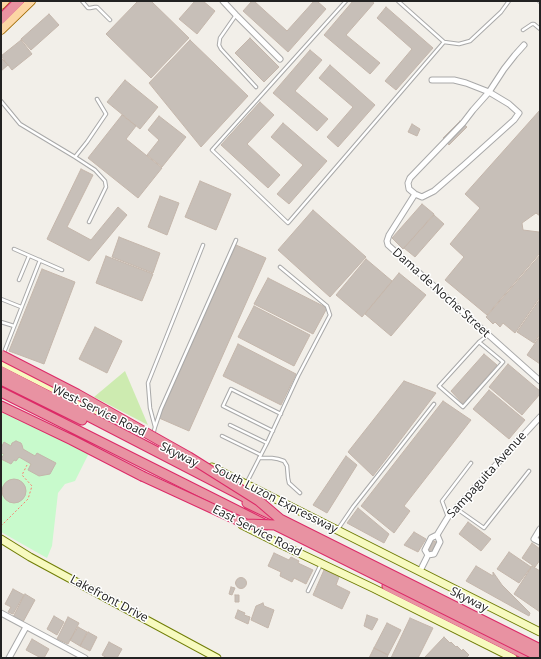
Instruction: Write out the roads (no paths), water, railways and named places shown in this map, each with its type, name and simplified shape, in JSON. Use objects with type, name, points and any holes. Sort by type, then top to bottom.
[{"type":"highway","points":[[1,12],[14,1]]},
{"type":"highway","points":[[1,19],[19,1]]},
{"type":"highway","points":[[1,355],[77,394],[189,457],[260,501],[277,522]]},
{"type":"highway","name":"South Luzon Expressway","points":[[1,371],[313,532],[540,645]]},
{"type":"highway","name":"Skyway","points":[[1,380],[540,657]]},
{"type":"highway","name":"Skyway","points":[[1,388],[540,649]]},
{"type":"highway","points":[[1,392],[532,658]]},
{"type":"highway","points":[[1,404],[142,476],[246,524],[277,522]]},
{"type":"main road","points":[[1,5],[5,1]]},
{"type":"main road","points":[[1,30],[31,1]]},
{"type":"main road","name":"West Service Road","points":[[1,362],[540,632]]},
{"type":"main road","name":"East Service Road","points":[[1,404],[72,435],[258,533],[373,588],[513,658]]},
{"type":"main road","name":"Lakefront Drive","points":[[1,540],[217,658]]},
{"type":"street","points":[[224,1],[280,59]]},
{"type":"street","points":[[432,80],[454,80],[466,83],[489,92],[509,104],[519,113],[514,120],[434,191],[422,197],[409,189],[408,183],[410,178],[463,123],[489,92],[504,69],[524,45]]},
{"type":"street","name":"Dama de Noche Street","points":[[415,194],[389,235],[387,241],[388,245],[540,381]]},
{"type":"street","name":"Sampaguita Avenue","points":[[428,555],[425,550],[429,541],[437,535],[448,517],[540,417]]},
{"type":"street","points":[[540,529],[534,539],[540,542]]},
{"type":"street","name":"Sampaguita Avenue","points":[[428,555],[434,554],[440,542],[437,535]]},
{"type":"street","name":"Sampaguita Avenue","points":[[420,571],[428,555]]},
{"type":"street","points":[[1,613],[78,656],[85,658]]},
{"type":"street","points":[[9,658],[26,626]]},
{"type":"lane","points":[[82,1],[88,8],[97,7],[110,20]]},
{"type":"lane","points":[[346,1],[212,150],[288,223],[444,42]]},
{"type":"lane","points":[[398,1],[444,42],[459,44],[470,41],[501,12],[509,1]]},
{"type":"lane","points":[[236,15],[220,38],[219,45],[256,87]]},
{"type":"lane","points":[[523,30],[532,24],[540,29]]},
{"type":"lane","points":[[75,157],[106,114],[97,99]]},
{"type":"lane","points":[[1,100],[20,124],[95,170],[105,181],[106,187],[89,222]]},
{"type":"lane","points":[[152,438],[161,409],[236,240]]},
{"type":"lane","points":[[155,427],[150,408],[148,383],[203,245]]},
{"type":"lane","points":[[14,249],[62,270]]},
{"type":"lane","points":[[19,280],[29,256]]},
{"type":"lane","points":[[1,362],[40,260]]},
{"type":"lane","points":[[246,484],[273,431],[298,376],[330,315],[327,306],[280,267]]},
{"type":"lane","points":[[1,299],[21,308]]},
{"type":"lane","points":[[1,322],[14,326]]},
{"type":"lane","points":[[479,342],[503,362],[463,406],[439,386],[479,342],[488,335]]},
{"type":"lane","points":[[273,431],[223,406],[228,395],[231,389],[281,414]]},
{"type":"lane","points":[[337,530],[353,507],[434,404]]},
{"type":"lane","points":[[230,425],[267,443]]},
{"type":"lane","points":[[222,436],[260,457],[284,461],[287,466],[289,483],[300,493]]},
{"type":"lane","points":[[448,517],[442,501],[471,463]]},
{"type":"lane","points":[[456,508],[484,528],[529,471]]},
{"type":"lane","points":[[307,545],[313,532]]},
{"type":"lane","points":[[308,592],[321,563]]}]
